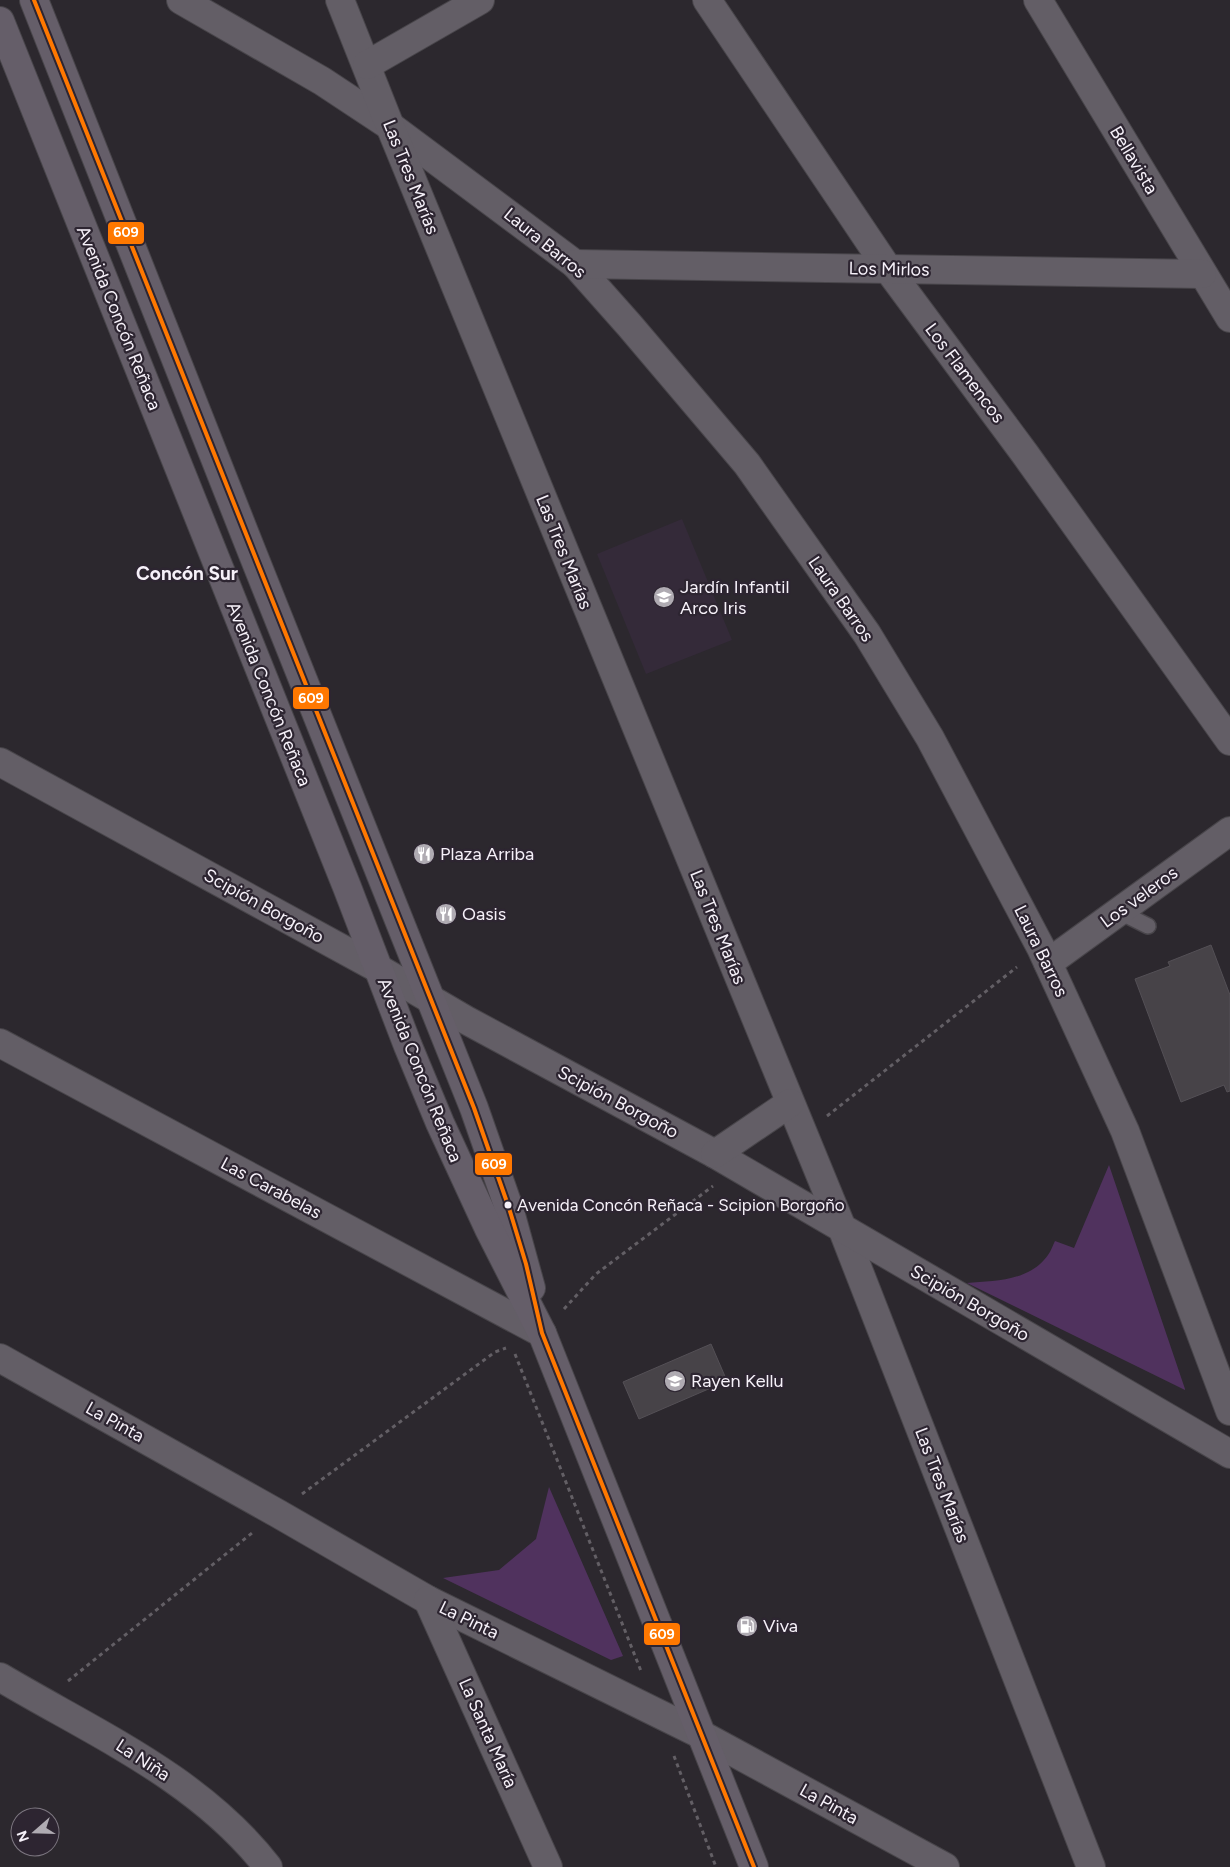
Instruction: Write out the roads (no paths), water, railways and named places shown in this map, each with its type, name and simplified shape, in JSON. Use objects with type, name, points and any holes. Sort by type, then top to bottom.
[{"type":"main road","name":"Avenida Concón Reñaca","points":[[34,0],[474,1108],[509,1208],[526,1264],[542,1333]]},
{"type":"main road","name":"Avenida Concón Reñaca","points":[[0,21],[440,1123],[489,1229],[542,1333],[754,1867]]},
{"type":"street","name":"Laura Barros","points":[[181,0],[322,81],[390,126],[575,264],[747,464],[866,634],[930,738],[1044,955],[1125,1132],[1230,1411]]},
{"type":"street","name":"Las Tres Marías","points":[[340,0],[842,1228],[1091,1867]]},
{"type":"street","points":[[367,65],[480,0]]},
{"type":"street","name":"Los Flamencos","points":[[706,0],[888,269],[1025,454],[1230,740]]},
{"type":"street","name":"Bellavista","points":[[1038,0],[1230,318]]},
{"type":"street","name":"Los Mirlos","points":[[575,264],[1202,274]]},
{"type":"street","name":"Scipión Borgoño","points":[[0,762],[726,1161],[1230,1454]]},
{"type":"street","name":"Los veleros","points":[[1044,955],[1118,911],[1230,831]]},
{"type":"street","name":"Las Carabelas","points":[[0,1043],[542,1333]]},
{"type":"street","points":[[726,1161],[790,1103]]},
{"type":"street","name":"La Pinta","points":[[0,1358],[278,1513],[428,1600],[702,1735],[945,1867]]},
{"type":"street","name":"La Santa María","points":[[428,1600],[548,1867]]},
{"type":"street","name":"La Niña","points":[[0,1677],[123,1746],[164,1772],[235,1831],[268,1867]]},
{"type":"lane","points":[[1118,911],[1148,926]]},
{"type":"place","name":"Jardín Infantil Arco Iris","points":[[664,597]]},
{"type":"place","name":"Plaza Arriba","points":[[424,854]]},
{"type":"place","name":"Oasis","points":[[446,914]]},
{"type":"place","name":"Avenida Concón Reñaca - Scipion Borgoño","points":[[508,1205]]},
{"type":"place","name":"Rayen Kellu","points":[[675,1381]]},
{"type":"place","name":"Viva","points":[[747,1626]]},
{"type":"district","name":"Concón Sur","points":[[187,573]]}]
